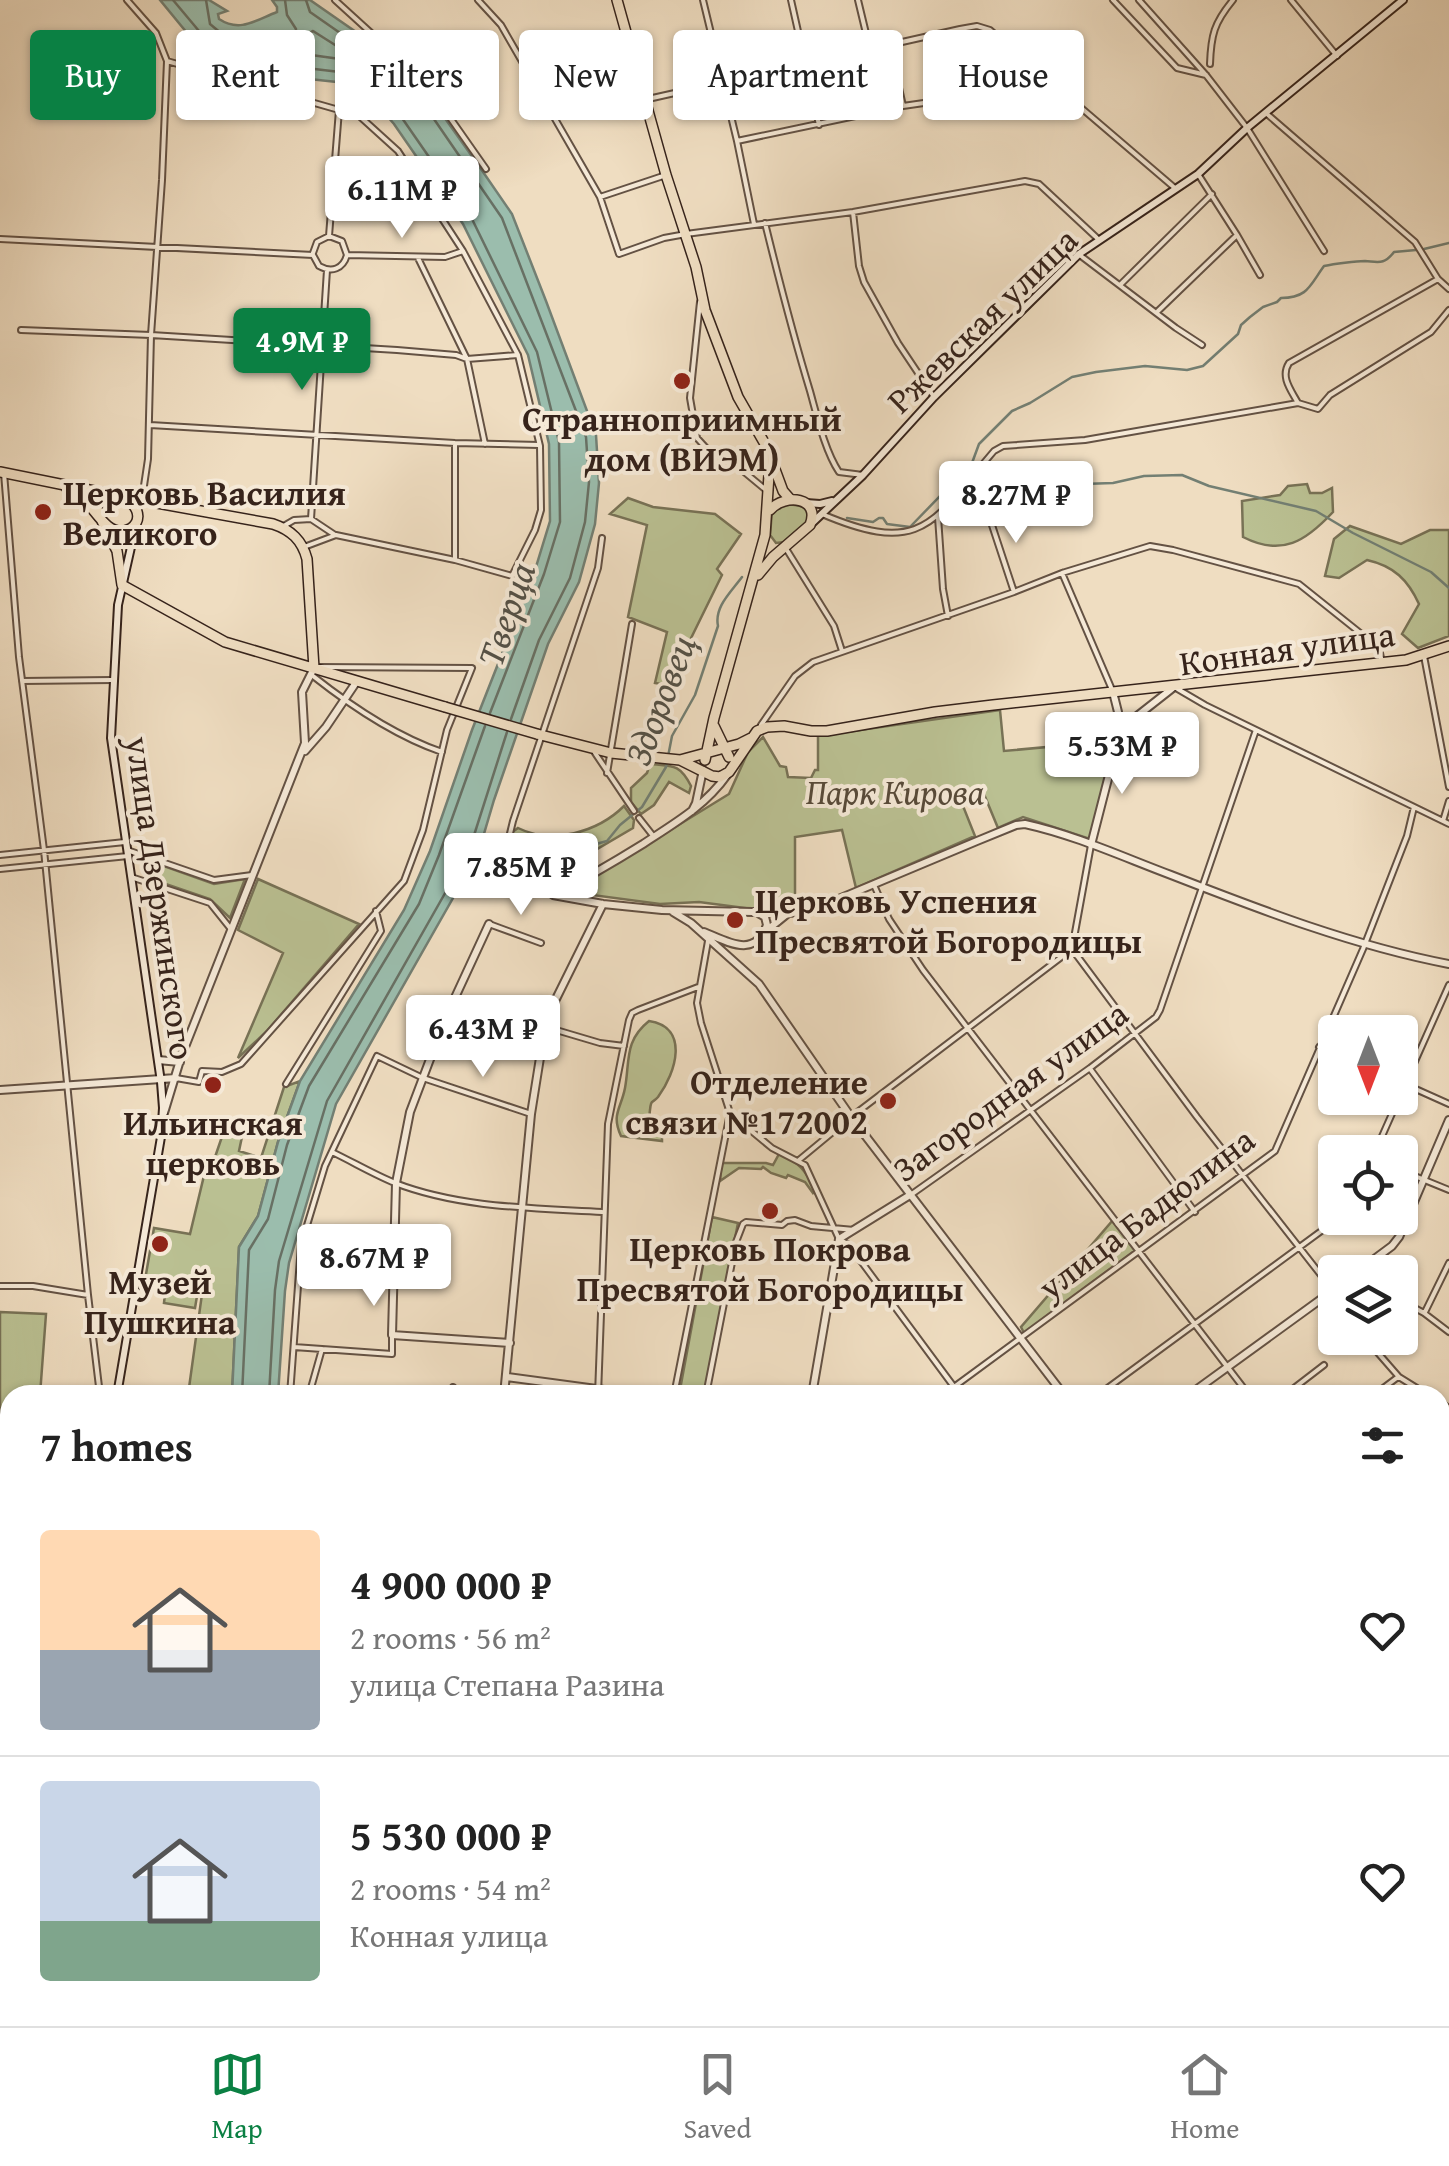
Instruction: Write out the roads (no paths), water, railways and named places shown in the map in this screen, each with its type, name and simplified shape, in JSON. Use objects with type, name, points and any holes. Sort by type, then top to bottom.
[{"type":"main road","points":[[617,0],[625,30]]},
{"type":"main road","points":[[651,120],[696,268],[701,298],[738,397],[769,452],[782,491],[814,513],[810,525],[762,568],[750,591]]},
{"type":"main road","points":[[704,760],[765,535],[769,452]]},
{"type":"main road","points":[[2,472],[282,527],[303,547],[307,563],[312,671]]},
{"type":"main road","points":[[66,487],[81,497],[101,519],[112,529],[130,528],[137,519],[134,504],[120,496],[106,496],[98,510],[101,519],[117,551],[122,585],[225,642],[312,671],[357,680],[592,749],[662,760],[731,764],[729,772]]},
{"type":"main road","points":[[768,512],[778,502],[798,501]]},
{"type":"main road","points":[[765,535],[773,544],[784,547]]},
{"type":"main road","name":"Конная улица","points":[[704,760],[755,734],[784,726],[826,730],[934,712],[1113,692],[1156,693],[1174,687],[1382,663],[1424,656],[1449,646]]},
{"type":"main road","points":[[704,760],[717,736],[714,718]]},
{"type":"main road","points":[[710,733],[702,748],[704,760],[720,778],[729,772],[755,734]]},
{"type":"street","points":[[127,0],[152,27],[167,61],[148,459],[137,519]]},
{"type":"street","points":[[335,0],[424,82],[486,170]]},
{"type":"street","points":[[478,0],[501,25],[600,197],[619,254],[686,234],[853,212],[1030,181],[1039,184],[1100,241]]},
{"type":"street","points":[[703,0],[710,30]]},
{"type":"street","points":[[791,0],[798,30]]},
{"type":"street","points":[[858,0],[865,30]]},
{"type":"street","points":[[1114,0],[1177,68],[1206,75]]},
{"type":"street","points":[[1138,0],[1206,75],[1247,128],[1324,251]]},
{"type":"street","points":[[1210,64],[1211,36],[1219,16],[1232,0]]},
{"type":"street","points":[[1291,0],[1337,56]]},
{"type":"street","name":"Ржевская улица","points":[[810,525],[863,476],[934,396],[1080,254],[1198,174],[1247,128],[1402,0]]},
{"type":"street","points":[[952,30],[981,26],[990,30]]},
{"type":"street","points":[[167,61],[335,109]]},
{"type":"street","points":[[903,106],[923,103]]},
{"type":"street","points":[[1084,109],[1176,188]]},
{"type":"street","points":[[1267,114],[1415,242],[1438,279],[1449,289]]},
{"type":"street","points":[[329,236],[338,120]]},
{"type":"street","points":[[282,527],[294,520],[311,518],[336,536],[512,576],[539,518],[540,446],[518,355],[462,251],[398,151],[364,120]]},
{"type":"street","points":[[732,120],[754,224]]},
{"type":"street","points":[[818,120],[819,125]]},
{"type":"street","points":[[737,141],[841,120]]},
{"type":"street","points":[[1198,174],[1260,274]]},
{"type":"street","points":[[600,197],[666,175]]},
{"type":"street","points":[[1120,285],[1212,194]]},
{"type":"street","points":[[853,212],[858,266],[864,282],[934,396]]},
{"type":"street","points":[[765,223],[787,316],[833,462],[843,474],[863,476]]},
{"type":"street","points":[[1156,312],[1237,235]]},
{"type":"street","points":[[329,236],[342,241],[347,255],[340,267],[327,270],[319,266],[314,254],[317,242],[329,236]]},
{"type":"street","points":[[0,239],[314,254]]},
{"type":"street","points":[[347,255],[418,258],[445,257],[462,251]]},
{"type":"street","points":[[1080,254],[1202,345]]},
{"type":"street","points":[[418,258],[467,359],[485,444]]},
{"type":"street","points":[[311,518],[327,270]]},
{"type":"street","points":[[1298,403],[1286,381],[1289,363],[1438,279]]},
{"type":"street","points":[[701,298],[690,398],[697,438],[708,450],[731,461],[769,491]]},
{"type":"street","points":[[822,514],[896,534],[938,517],[994,451],[1003,446],[1085,440],[1298,403],[1318,408],[1330,394],[1431,332],[1449,310]]},
{"type":"street","points":[[20,330],[322,346],[456,355],[467,359],[518,355]]},
{"type":"street","points":[[698,337],[717,344]]},
{"type":"street","points":[[150,425],[540,446]]},
{"type":"street","points":[[455,443],[455,560]]},
{"type":"street","points":[[2,472],[99,1385]]},
{"type":"street","points":[[798,501],[820,504],[838,498]]},
{"type":"street","points":[[952,503],[987,510],[1014,592]]},
{"type":"street","points":[[938,517],[948,616]]},
{"type":"street","name":"улица Дзержинского","points":[[118,1385],[163,1118],[161,1077],[112,752],[118,605],[137,519]]},
{"type":"street","points":[[303,547],[336,536]]},
{"type":"street","points":[[498,882],[539,735],[598,568],[602,538]]},
{"type":"street","points":[[755,734],[804,667],[1150,546],[1299,584],[1379,648],[1382,663]]},
{"type":"street","points":[[784,547],[834,626],[842,652]]},
{"type":"street","points":[[1062,574],[1113,692]]},
{"type":"street","points":[[608,773],[632,624]]},
{"type":"street","points":[[1424,656],[1449,787]]},
{"type":"street","points":[[300,756],[345,701],[357,680],[354,673],[358,665]]},
{"type":"street","points":[[0,1090],[161,1077],[176,1078],[199,1082],[202,1071],[222,1072],[241,1064],[405,882],[423,830],[447,730],[472,668],[358,665],[323,666],[312,671],[302,692],[306,732],[300,756],[180,1062],[176,1078],[163,1118]]},
{"type":"street","points":[[312,671],[345,701],[421,745],[442,752]]},
{"type":"street","points":[[22,681],[113,680]]},
{"type":"street","points":[[1174,687],[1446,822],[1449,802]]},
{"type":"street","name":"Конная улица","points":[[1091,845],[1118,740],[1113,692]]},
{"type":"street","name":"Конная улица","points":[[1118,740],[1156,693]]},
{"type":"street","points":[[1118,712],[1124,720],[1132,720]]},
{"type":"street","points":[[767,716],[784,726]]},
{"type":"street","name":"Загородная улица","points":[[839,1239],[1031,1111],[1156,1017],[1256,730]]},
{"type":"street","points":[[592,749],[634,811]]},
{"type":"street","points":[[692,812],[704,760]]},
{"type":"street","points":[[729,772],[692,812],[553,895],[662,910],[805,913],[1018,825],[1029,824],[1365,944],[1449,964]]},
{"type":"street","name":"улица Бадюлина","points":[[1333,1015],[1407,836],[1414,807]]},
{"type":"street","points":[[640,818],[654,837]]},
{"type":"street","points":[[799,1160],[1072,948],[1091,845]]},
{"type":"street","points":[[0,855],[127,849],[214,880],[252,876]]},
{"type":"street","points":[[0,868],[127,849]]},
{"type":"street","points":[[132,876],[210,903],[231,929]]},
{"type":"street","points":[[874,886],[889,919],[968,1029],[1242,1385]]},
{"type":"street","points":[[505,1385],[542,1039],[552,1008],[603,904]]},
{"type":"street","points":[[662,910],[684,917],[759,984],[851,1117],[1057,1385]]},
{"type":"street","points":[[698,930],[696,918],[703,910]]},
{"type":"street","points":[[286,1084],[381,932],[376,911]]},
{"type":"street","points":[[757,912],[767,921],[765,932]]},
{"type":"street","points":[[710,937],[740,946],[754,942],[787,914]]},
{"type":"street","points":[[294,1346],[392,1354],[396,1183],[410,1112],[446,1016],[489,924],[541,943]]},
{"type":"street","points":[[676,1385],[730,1113],[697,1003],[710,937]]},
{"type":"street","points":[[1072,948],[1318,1271]]},
{"type":"street","points":[[1418,1049],[1449,984]]},
{"type":"street","points":[[598,1385],[608,1124],[632,1014],[699,986]]},
{"type":"street","points":[[446,1016],[542,1039]]},
{"type":"street","points":[[546,1027],[624,1046]]},
{"type":"street","name":"улица Бадюлина","points":[[957,1385],[1275,1151],[1318,1049]]},
{"type":"street","points":[[291,1385],[301,1246],[325,1166],[377,1056],[423,1078],[532,1114]]},
{"type":"street","points":[[158,1060],[180,1062]]},
{"type":"street","points":[[1090,1068],[1195,1212]]},
{"type":"street","points":[[1418,1090],[1449,1104]]},
{"type":"street","points":[[730,1113],[772,1148],[805,1165],[836,1228],[839,1239],[814,1385]]},
{"type":"street","points":[[1379,1255],[1396,1242],[1449,1120]]},
{"type":"street","points":[[332,1152],[396,1183],[464,1201],[604,1212]]},
{"type":"street","points":[[1418,1177],[1449,1190]]},
{"type":"street","points":[[708,1385],[741,1227],[746,1222],[782,1225],[795,1220],[811,1226],[855,1230]]},
{"type":"street","points":[[1112,1385],[1318,1234]]},
{"type":"street","points":[[839,1239],[849,1245],[953,1385]]},
{"type":"street","points":[[301,1246],[394,1264]]},
{"type":"street","points":[[1424,1314],[1449,1263]]},
{"type":"street","points":[[0,1286],[33,1286],[88,1295]]},
{"type":"street","points":[[1203,1385],[1318,1302]]},
{"type":"street","points":[[1418,1310],[1449,1332]]},
{"type":"street","points":[[392,1335],[510,1344]]},
{"type":"street","points":[[311,1385],[322,1350]]},
{"type":"street","points":[[1380,1355],[1413,1385]]},
{"type":"street","points":[[1298,1385],[1324,1365]]},
{"type":"street","points":[[1387,1385],[1399,1376]]},
{"type":"street","points":[[506,1378],[552,1385]]},
{"type":"water","points":[[160,0],[209,0],[227,11],[218,14],[219,19],[241,25],[277,12],[272,0],[310,0],[353,30],[335,30],[335,82],[315,80],[315,30],[185,30]]},
{"type":"water","points":[[391,120],[446,120],[512,214],[596,435],[599,483],[595,524],[579,582],[548,644],[478,854],[336,1104],[289,1263],[279,1385],[232,1385],[239,1247],[258,1216],[300,1081],[404,910],[430,851],[550,521],[549,444],[528,355],[463,224]]},
{"type":"waterway","name":"Здоровец","points":[[1424,249],[1449,243]]},
{"type":"waterway","name":"Здоровец","points":[[847,518],[873,522],[883,518],[887,524],[910,527],[972,463],[979,444],[1012,411],[1072,377],[1145,366],[1187,370],[1203,366],[1238,334],[1250,317],[1281,298],[1303,293],[1324,266],[1381,262],[1394,252],[1416,250]]},
{"type":"waterway","points":[[960,495],[1003,499],[1052,485],[1182,475],[1209,486],[1316,511],[1431,572],[1449,588]]},
{"type":"waterway","points":[[940,498],[953,495]]},
{"type":"waterway","name":"Здоровец","points":[[561,866],[585,847],[607,841],[642,807],[666,767],[672,736],[695,695],[721,606],[742,577]]},
{"type":"place","name":"Странноприимный дом (ВИЭМ)","points":[[682,381]]},
{"type":"place","name":"Церковь Василия Великого","points":[[43,512]]},
{"type":"place","name":"Церковь Успения Пресвятой Богородицы","points":[[735,920]]},
{"type":"place","name":"Ильинская церковь","points":[[213,1085]]},
{"type":"place","name":"Отделение связи №172002","points":[[888,1101]]},
{"type":"place","name":"Церковь Покрова Пресвятой Богородицы","points":[[770,1211]]},
{"type":"place","name":"Музей Пушкина","points":[[160,1244]]},
{"type":"water label","name":"Тверца","points":[[505,614]]},
{"type":"park label","name":"Парк Кирова","points":[[895,791]]}]
